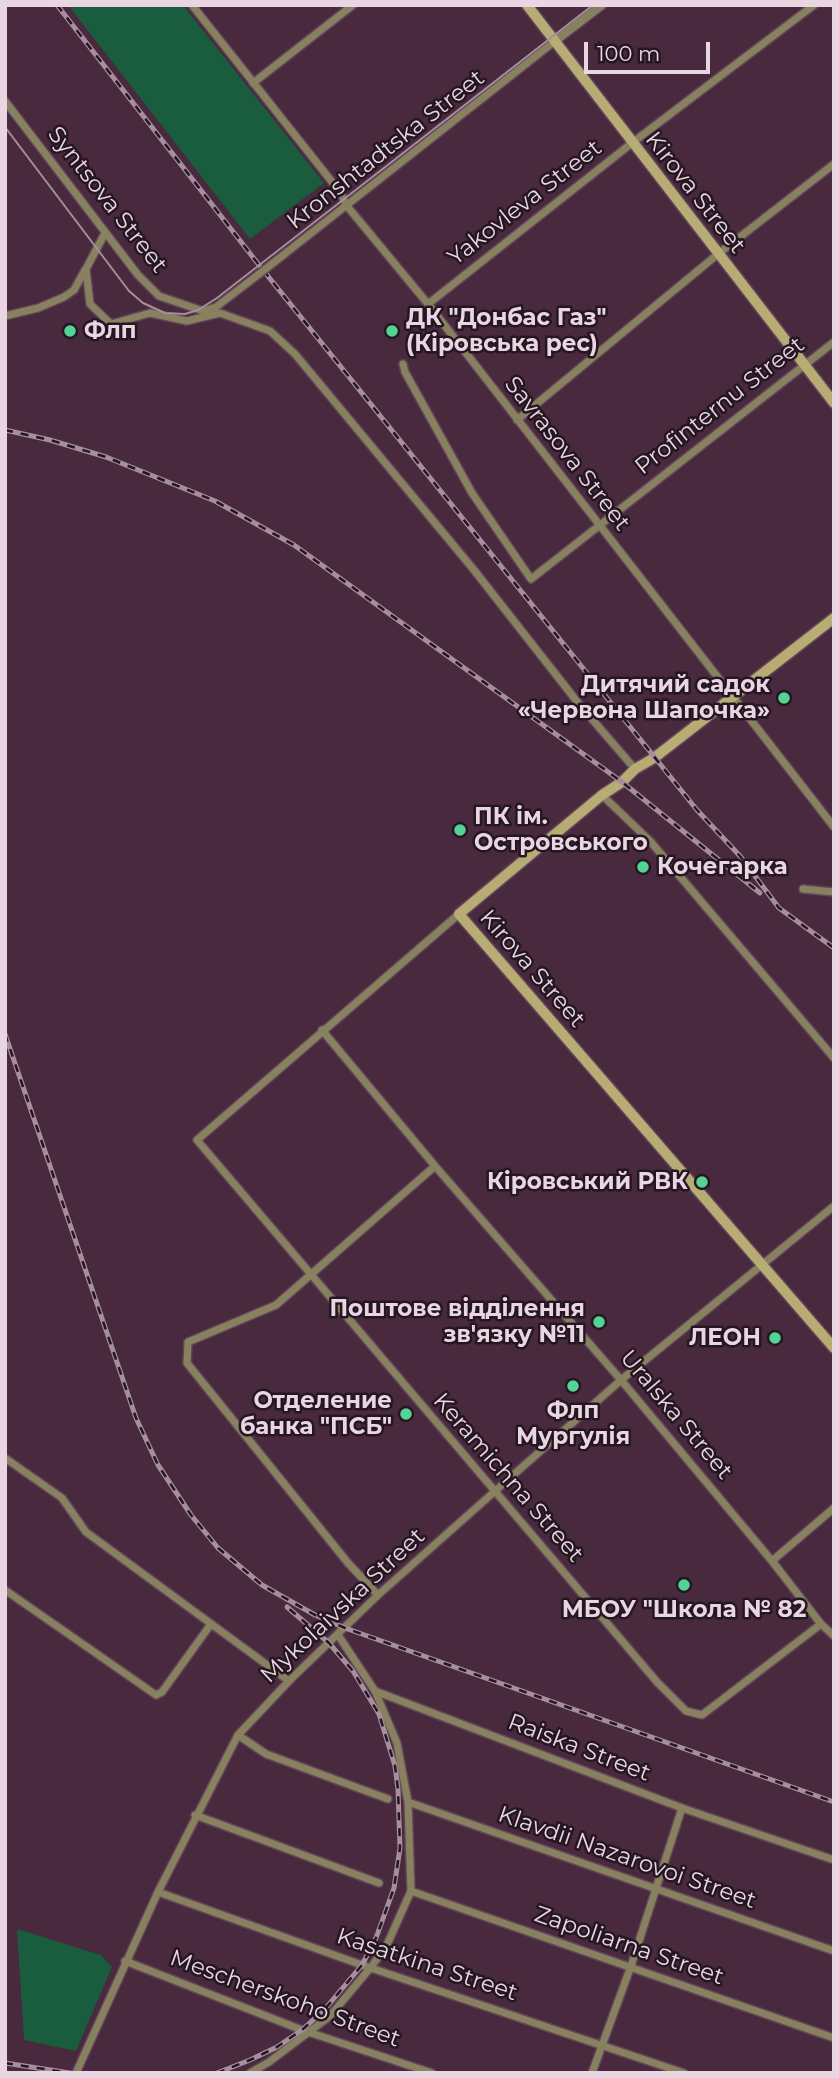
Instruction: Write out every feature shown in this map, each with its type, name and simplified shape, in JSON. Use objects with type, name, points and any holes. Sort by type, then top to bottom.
[{"type":"main road","name":"Kirova Street","points":[[527,5],[834,403]]},
{"type":"main road","name":"Kirova Street","points":[[834,618],[654,758],[602,795],[459,914],[834,1348]]},
{"type":"street","name":"Savrasova Street","points":[[192,5],[834,827]]},
{"type":"street","name":"Kronshtadtska Street","points":[[190,307],[204,311],[216,307],[602,5]]},
{"type":"street","name":"Yakovleva Street","points":[[428,304],[814,5]]},
{"type":"street","points":[[253,83],[351,6]]},
{"type":"street","name":"Syntsova Street","points":[[5,101],[138,275],[159,296],[190,307]]},
{"type":"street","points":[[517,420],[718,254],[834,164]]},
{"type":"street","points":[[5,316],[38,309],[74,290],[105,233]]},
{"type":"street","points":[[86,269],[90,303],[111,324],[150,313],[187,321],[219,313],[270,331],[286,346],[466,560],[579,704],[635,769]]},
{"type":"street","name":"Profinternu Street","points":[[403,364],[472,493],[531,579],[834,342]]},
{"type":"street","points":[[602,795],[650,841],[834,1058]]},
{"type":"street","points":[[803,889],[834,891]]},
{"type":"street","points":[[322,1030],[459,914]]},
{"type":"street","name":"Keramichna Street","points":[[322,1030],[197,1140],[310,1276],[657,1682],[686,1711],[702,1715],[821,1624]]},
{"type":"street","name":"Uralska Street","points":[[322,1030],[435,1166],[621,1380],[821,1624],[834,1636]]},
{"type":"street","points":[[378,1595],[348,1563],[187,1363],[188,1342],[276,1305],[435,1166]]},
{"type":"street","name":"Mykolaivska Street","points":[[76,2073],[158,1892],[238,1735],[289,1681],[378,1595],[494,1492],[621,1380],[834,1206]]},
{"type":"street","points":[[5,1458],[62,1498],[86,1532],[289,1681]]},
{"type":"street","points":[[772,1561],[834,1508]]},
{"type":"street","points":[[5,1590],[156,1695],[162,1692],[211,1624]]},
{"type":"street","points":[[250,2073],[330,2016],[386,1947],[411,1891],[408,1802],[397,1743],[375,1691],[338,1635]]},
{"type":"street","name":"Raiska Street","points":[[375,1691],[682,1808],[834,1860]]},
{"type":"street","points":[[238,1735],[266,1754],[388,1799]]},
{"type":"street","name":"Klavdii Nazarovoi Street","points":[[408,1802],[834,1951]]},
{"type":"street","points":[[592,2073],[631,1966],[682,1808]]},
{"type":"street","points":[[195,1815],[379,1883]]},
{"type":"street","name":"Zapoliarna Street","points":[[411,1891],[834,2038]]},
{"type":"street","name":"Kasatkina Street","points":[[158,1892],[371,1968],[602,2043],[684,2073]]},
{"type":"street","name":"Mescherskoho Street","points":[[125,1961],[311,2032],[432,2073]]},
{"type":"green space","points":[[68,5],[183,5],[324,183],[250,239]]},
{"type":"green space","points":[[17,1929],[101,1955],[112,1967],[76,2051],[24,2040]]},
{"type":"tram line","points":[[5,127],[129,291],[143,303],[165,313],[185,314],[198,310],[217,298],[593,5]]},
{"type":"railway","points":[[57,5],[259,265],[697,810],[740,856],[779,908],[834,948]]},
{"type":"railway","points":[[5,430],[106,457],[215,501],[294,545],[622,782],[760,893]]},
{"type":"railway","points":[[5,1034],[136,1418],[158,1465],[191,1515],[218,1548],[262,1585],[315,1615],[345,1628],[834,1802]]},
{"type":"railway","points":[[217,2073],[277,2047],[302,2030],[325,2009],[362,1965],[376,1938],[394,1888],[400,1848],[398,1789],[395,1766],[379,1714],[353,1671],[329,1643],[287,1607]]},
{"type":"railway","points":[[5,2063],[70,2073]]},
{"type":"place","name":"Флп","points":[[70,331]]},
{"type":"place","name":"ДК \"Донбас Газ\" (Кіровська рес)","points":[[392,331]]},
{"type":"place","name":"Дитячий садок «Червона Шапочка»","points":[[784,698]]},
{"type":"place","name":"ПК ім. Островського","points":[[460,830]]},
{"type":"place","name":"Кочегарка","points":[[643,867]]},
{"type":"place","name":"Кіровський РВК","points":[[702,1182]]},
{"type":"place","name":"Поштове відділення зв'язку №11","points":[[599,1322]]},
{"type":"place","name":"ЛЕОН","points":[[775,1338]]},
{"type":"place","name":"Флп Мургулія","points":[[573,1386]]},
{"type":"place","name":"Отделение банка \"ПСБ\"","points":[[406,1414]]},
{"type":"place","name":"МБОУ \"Школа № 82","points":[[684,1585]]}]
